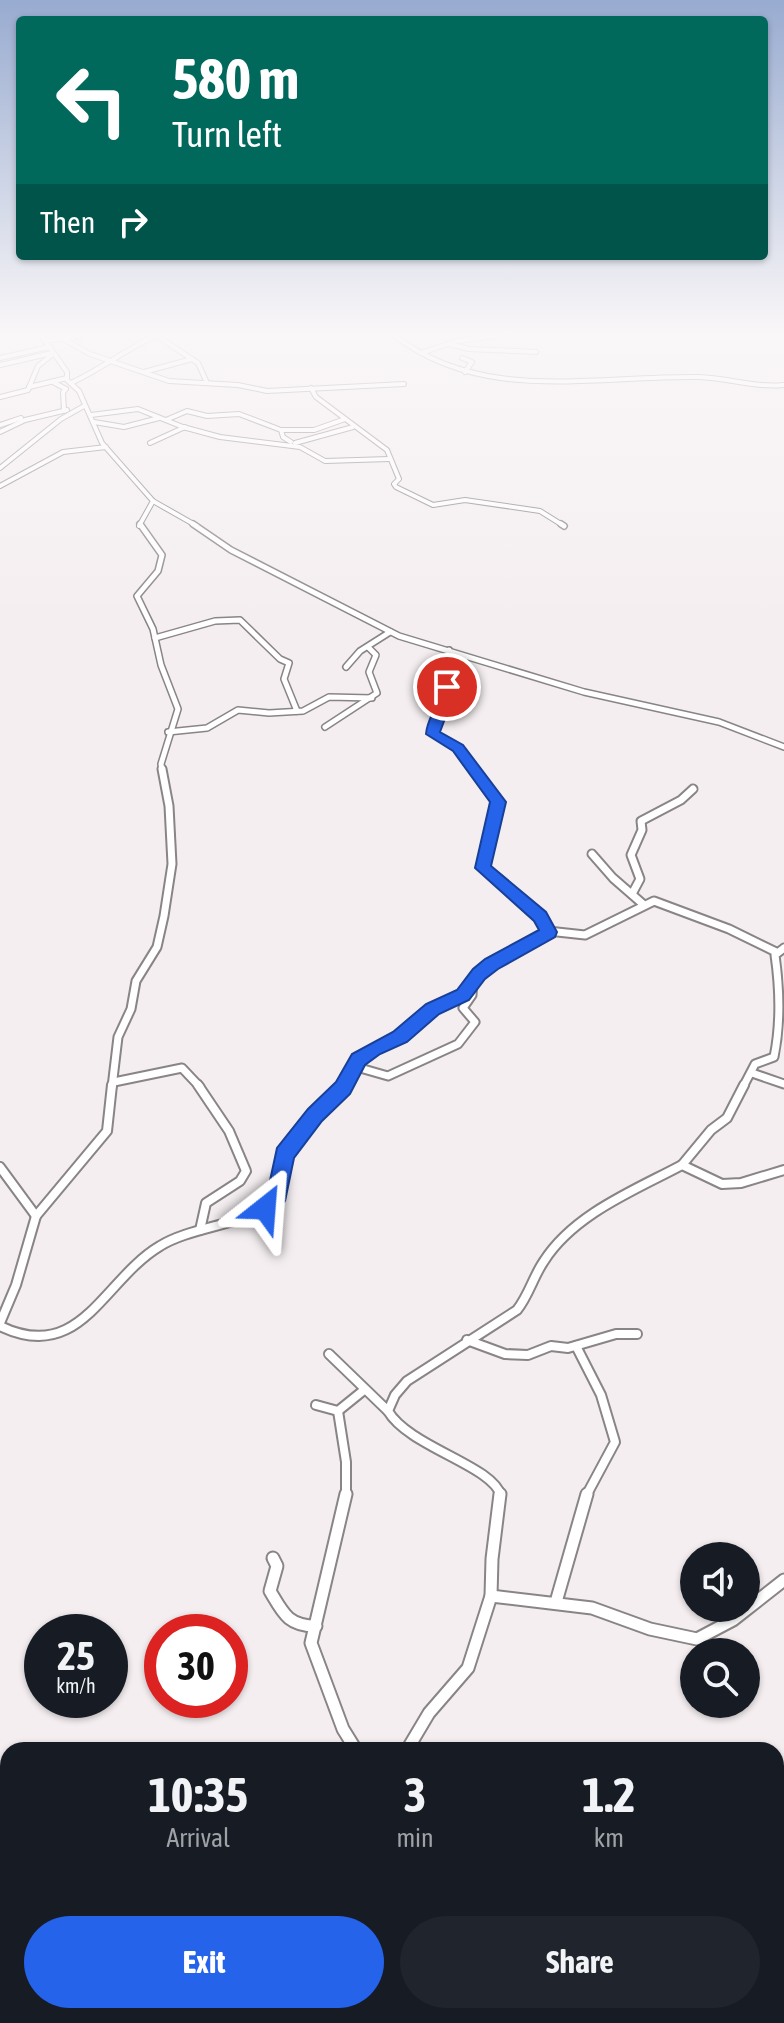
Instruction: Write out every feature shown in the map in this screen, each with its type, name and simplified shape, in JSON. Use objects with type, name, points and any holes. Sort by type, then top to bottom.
[{"type":"street","points":[[0,468],[18,457],[45,430]]},
{"type":"street","points":[[98,430],[106,447],[153,501],[205,531],[228,549],[390,632],[481,663],[584,692],[719,722],[784,746]]},
{"type":"street","points":[[150,443],[178,430]]},
{"type":"street","points":[[199,430],[251,443],[293,443],[340,430]]},
{"type":"street","points":[[281,430],[284,438],[310,449],[325,461],[389,459]]},
{"type":"street","points":[[358,430],[387,450],[399,479],[394,486],[430,504],[483,501],[544,512],[564,526]]},
{"type":"street","points":[[0,486],[63,452],[106,447]]},
{"type":"street","points":[[153,501],[139,526],[162,555],[158,571],[137,596],[155,638],[161,665],[178,709],[168,732],[167,749],[161,766],[169,806],[172,868],[157,947],[136,981],[131,1009],[115,1048],[114,1082],[105,1136],[36,1216],[16,1285],[0,1325],[29,1338],[42,1338],[71,1329],[142,1259],[174,1238],[258,1211],[275,1199],[280,1188],[284,1155],[315,1115],[343,1088],[353,1066],[368,1052],[400,1037],[432,1009],[463,995],[491,964],[519,947],[542,938],[548,931]]},
{"type":"street","points":[[155,638],[215,621],[240,620],[280,659],[289,663],[284,679],[297,711]]},
{"type":"street","points":[[346,667],[390,632]]},
{"type":"street","points":[[325,727],[341,713],[360,707],[372,698],[377,689],[369,669],[376,655],[368,647]]},
{"type":"street","points":[[449,650],[449,658],[435,675],[448,691],[432,732],[458,748],[498,802],[485,851],[484,870],[540,917],[548,931]]},
{"type":"street","points":[[168,732],[207,728],[238,710],[269,713],[297,711],[310,709],[318,700],[329,697],[372,698]]},
{"type":"street","points":[[781,738],[784,746]]},
{"type":"street","points":[[632,894],[640,879],[633,867],[631,853],[642,830],[641,821],[677,804],[693,789]]},
{"type":"street","points":[[592,854],[644,905]]},
{"type":"street","points":[[388,1411],[401,1388],[441,1355],[517,1310],[526,1299],[544,1260],[588,1218],[682,1165],[711,1130],[727,1118],[757,1063],[772,1059],[778,1046],[782,1001],[780,950],[654,901],[585,935],[548,931]]},
{"type":"street","points":[[353,1066],[388,1076],[458,1044],[475,1022],[463,1009],[472,995],[473,981]]},
{"type":"street","points":[[114,1082],[182,1068],[203,1091],[221,1119],[246,1171],[240,1181],[206,1203],[200,1230]]},
{"type":"street","points":[[752,1073],[784,1084]]},
{"type":"street","points":[[682,1165],[722,1184],[741,1183],[784,1170]]},
{"type":"street","points":[[0,1167],[36,1216]]},
{"type":"street","points":[[467,1340],[505,1354],[528,1355],[551,1346],[576,1346],[616,1334],[637,1334]]},
{"type":"street","points":[[556,1602],[586,1496],[615,1442],[603,1399],[576,1346]]},
{"type":"street","points":[[329,1354],[388,1411],[395,1423],[445,1455],[480,1472],[499,1488],[502,1500],[492,1559],[491,1596],[465,1675],[429,1713],[412,1742]]},
{"type":"street","points":[[338,1411],[364,1390]]},
{"type":"street","points":[[316,1405],[338,1411]]},
{"type":"street","points":[[338,1411],[346,1462],[347,1498],[327,1568],[312,1648],[343,1729],[351,1742]]},
{"type":"street","points":[[273,1558],[277,1566],[270,1591],[285,1619],[299,1627],[316,1626]]},
{"type":"street","points":[[491,1596],[592,1608],[650,1629],[697,1639],[733,1620],[784,1580]]},
{"type":"route","points":[[265,1208],[278,1194],[284,1155],[315,1115],[343,1088],[359,1059],[373,1049],[393,1042],[428,1011],[463,995],[491,964],[549,932],[540,917],[483,868],[498,802],[458,748],[433,734],[433,725],[444,704],[447,687]]}]
